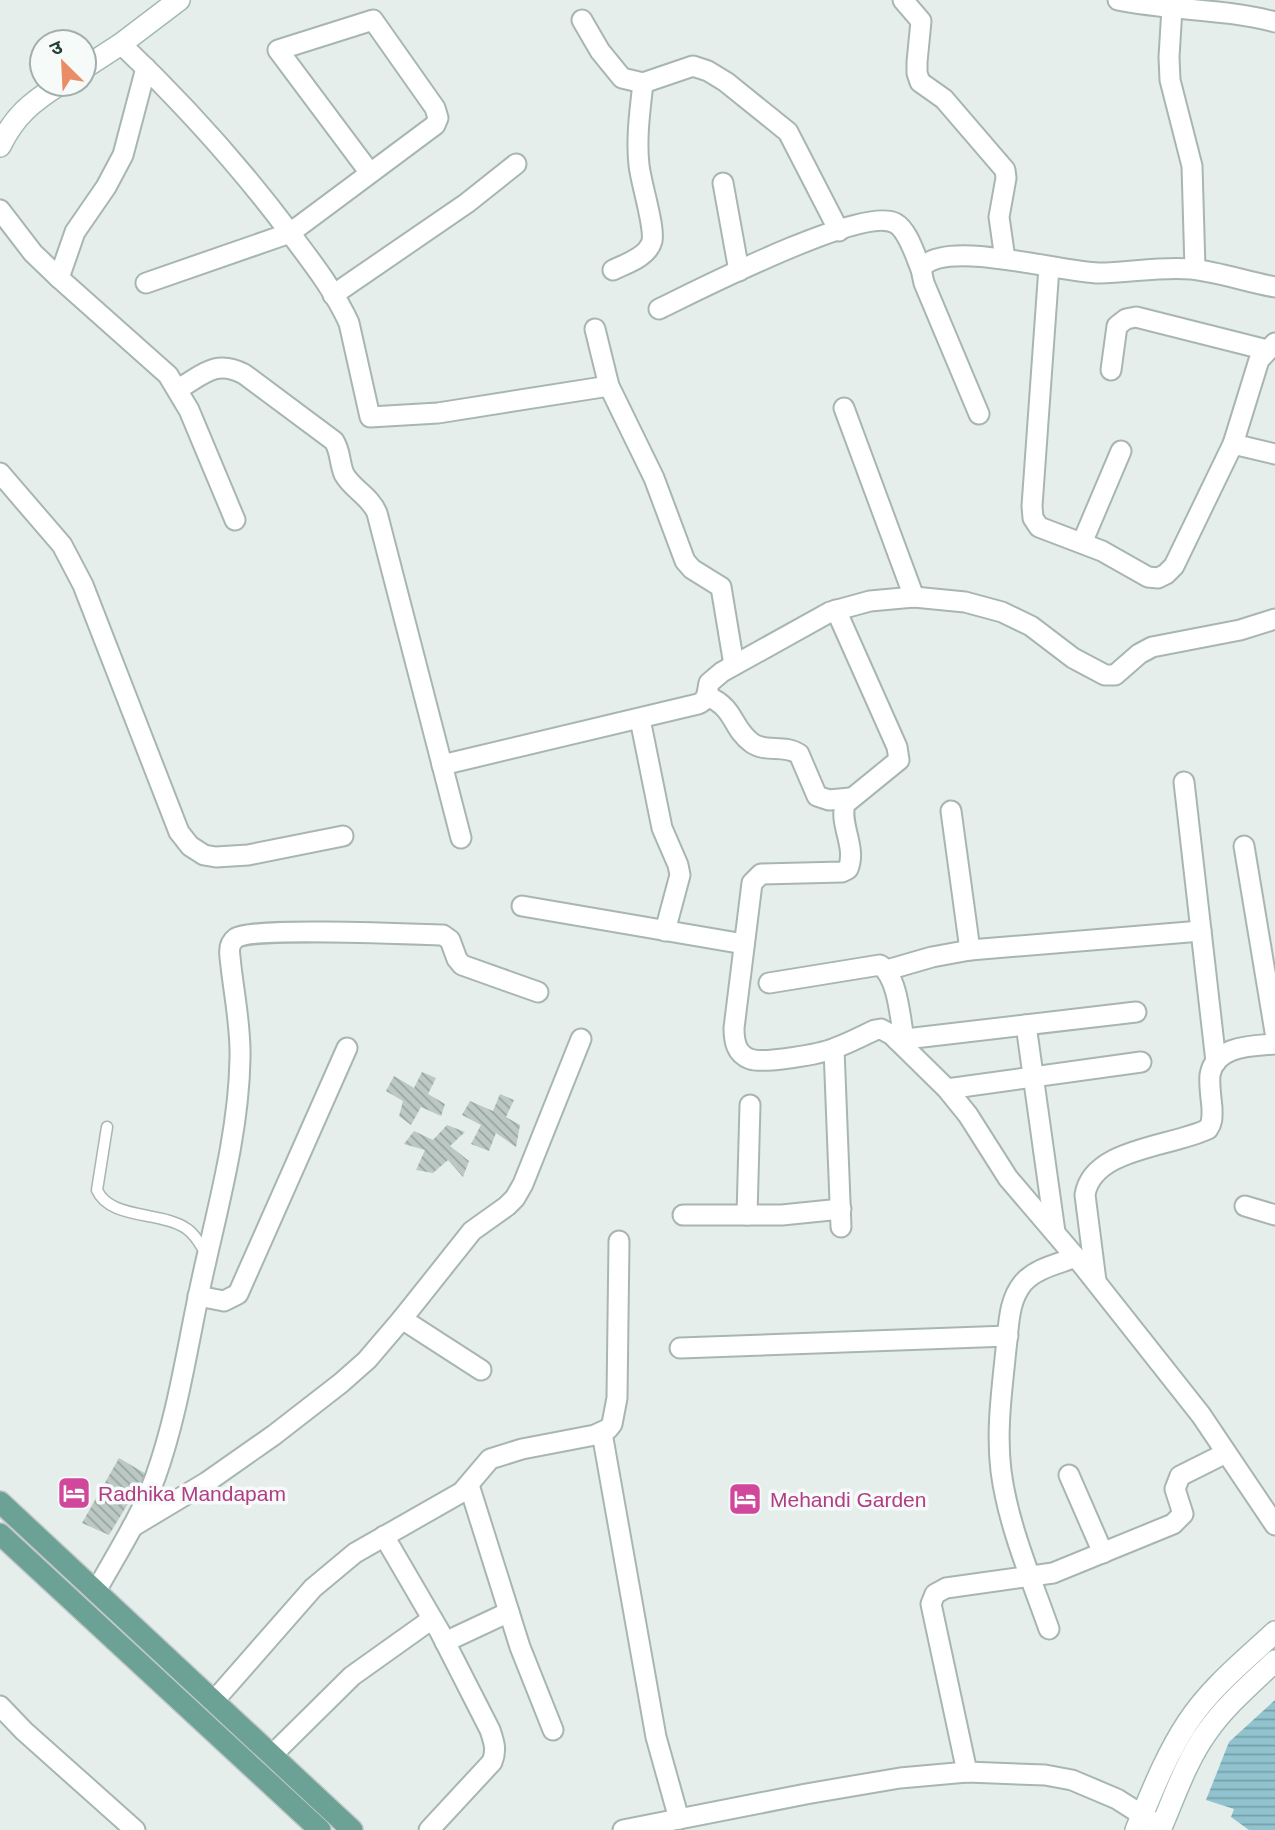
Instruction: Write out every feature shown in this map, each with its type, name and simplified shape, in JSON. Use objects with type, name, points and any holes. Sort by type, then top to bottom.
[{"type":"main road","points":[[0,1502],[352,1830]]},
{"type":"main road","points":[[0,1534],[320,1830]]},
{"type":"street","points":[[98,59],[179,0]]},
{"type":"street","points":[[903,0],[921,21],[917,62],[920,82],[944,99],[1005,170],[999,217],[1005,259]]},
{"type":"street","points":[[1118,0],[1172,8],[1210,9],[1275,22]]},
{"type":"street","points":[[1172,8],[1170,80],[1192,166],[1195,269]]},
{"type":"street","points":[[146,283],[290,233],[435,125],[438,118],[429,100],[373,20],[278,50],[370,173]]},
{"type":"street","points":[[582,20],[616,73],[622,78],[643,83],[693,66],[726,82],[788,132],[839,231]]},
{"type":"street","points":[[121,44],[187,110],[250,181],[333,295],[349,323],[370,417],[438,412],[609,386]]},
{"type":"street","points":[[59,278],[75,232],[106,187],[123,155],[146,68]]},
{"type":"street","points":[[613,270],[642,255],[652,242],[639,163],[643,83]]},
{"type":"street","points":[[0,146],[19,114],[41,98]]},
{"type":"street","points":[[333,295],[467,203],[516,164]]},
{"type":"street","points":[[723,183],[739,271]]},
{"type":"street","points":[[0,210],[33,253],[168,375],[189,410],[235,520]]},
{"type":"street","points":[[660,309],[777,253],[871,222],[897,223],[921,268],[924,283],[979,414]]},
{"type":"street","points":[[921,268],[926,262],[946,255],[1005,259],[1097,273],[1195,269],[1275,287]]},
{"type":"street","points":[[1049,267],[1033,518],[1039,527],[1082,542],[1149,577],[1158,578],[1174,565],[1233,444],[1259,360],[1271,347]]},
{"type":"street","points":[[1111,370],[1118,326],[1126,319],[1136,317],[1271,347]]},
{"type":"street","points":[[595,329],[609,386],[654,478],[685,561],[692,569],[721,587],[734,665]]},
{"type":"street","points":[[178,389],[214,368],[231,367],[334,441],[340,450],[344,473],[373,504],[377,513],[461,838]]},
{"type":"street","points":[[844,408],[914,597]]},
{"type":"street","points":[[1233,444],[1275,454]]},
{"type":"street","points":[[1082,542],[1121,451]]},
{"type":"street","points":[[0,473],[71,558],[179,832],[190,846],[204,855],[216,858],[248,855],[344,836]]},
{"type":"street","points":[[442,765],[698,704],[707,696],[709,682],[734,665],[836,610],[870,601],[914,597],[965,602],[1002,612],[1031,626],[1073,658],[1105,675],[1115,675],[1139,654],[1152,647],[1240,630],[1275,619]]},
{"type":"street","points":[[836,610],[899,754],[899,760],[891,769],[850,798],[844,808],[851,853],[848,869],[842,872],[771,873],[756,876],[752,883],[734,1043],[748,1059],[771,1061],[834,1049],[875,1030],[887,1031],[900,1039],[947,1089],[983,1135],[1008,1178],[1076,1257],[1201,1415],[1275,1525]]},
{"type":"street","points":[[707,696],[723,704],[754,744],[761,748],[786,748],[799,754],[817,796],[829,800],[850,798]]},
{"type":"street","points":[[640,719],[662,828],[680,875],[665,930]]},
{"type":"street","points":[[1184,782],[1216,1062]]},
{"type":"street","points":[[951,811],[970,950]]},
{"type":"street","points":[[1244,846],[1275,1032]]},
{"type":"street","points":[[522,906],[744,944]]},
{"type":"street","points":[[887,970],[970,950],[1201,931]]},
{"type":"street","points":[[96,1591],[132,1527],[154,1479],[176,1405],[207,1255],[232,1133],[239,1079],[239,1032],[229,947],[235,939],[243,935],[443,935],[450,940],[462,965],[538,992]]},
{"type":"street","points":[[769,983],[880,965],[887,970],[892,980],[900,1039]]},
{"type":"street","points":[[900,1039],[1136,1012]]},
{"type":"street","points":[[1026,1025],[1055,1233]]},
{"type":"street","points":[[132,1527],[178,1502],[291,1422],[367,1360],[472,1231],[515,1198],[581,1039]]},
{"type":"street","points":[[1096,1282],[1085,1195],[1087,1182],[1104,1164],[1208,1129],[1212,1119],[1210,1075],[1216,1062],[1231,1051],[1275,1044]]},
{"type":"street","points":[[198,1296],[224,1301],[238,1294],[347,1048]]},
{"type":"street","points":[[683,1215],[841,1218],[834,1049]]},
{"type":"street","points":[[947,1089],[1141,1062]]},
{"type":"street","points":[[747,1215],[750,1105]]},
{"type":"street","points":[[1245,1206],[1275,1214]]},
{"type":"street","points":[[214,1702],[324,1577],[355,1553],[449,1501],[469,1485],[483,1466],[499,1455],[602,1433],[612,1424],[617,1398],[619,1241]]},
{"type":"street","points":[[1049,1629],[1009,1507],[1001,1469],[999,1427],[1012,1303],[1024,1283],[1041,1270],[1076,1257]]},
{"type":"street","points":[[402,1319],[481,1370]]},
{"type":"street","points":[[680,1348],[1008,1336]]},
{"type":"street","points":[[602,1433],[656,1737],[679,1819]]},
{"type":"street","points":[[967,1772],[931,1598],[939,1590],[946,1588],[1053,1573],[1173,1524],[1183,1514],[1175,1489],[1176,1482],[1189,1471],[1226,1453]]},
{"type":"street","points":[[1069,1475],[1103,1553]]},
{"type":"street","points":[[469,1485],[520,1647],[553,1730]]},
{"type":"street","points":[[384,1536],[445,1642],[490,1730],[495,1754],[481,1774],[429,1830]]},
{"type":"street","points":[[445,1642],[509,1612]]},
{"type":"street","points":[[271,1756],[352,1676],[432,1619]]},
{"type":"street","points":[[1139,1823],[1187,1722],[1212,1692],[1275,1632]]},
{"type":"street","points":[[623,1830],[819,1791],[900,1778],[967,1772],[1045,1775],[1072,1780],[1117,1799],[1139,1823],[1160,1829],[1205,1734],[1227,1706],[1275,1661]]},
{"type":"street","points":[[0,1706],[24,1731],[135,1830]]},
{"type":"lane","points":[[107,1127],[97,1189],[100,1198],[118,1208],[179,1224],[190,1230],[207,1255]]},
{"type":"water","points":[[1275,1700],[1275,1830],[1249,1830],[1231,1817],[1234,1809],[1206,1800],[1229,1742]]},
{"type":"building","points":[[422,1072],[436,1078],[428,1094],[445,1104],[441,1116],[421,1107],[411,1125],[399,1116],[403,1101],[386,1091],[394,1076],[414,1088]]},
{"type":"building","points":[[500,1094],[514,1100],[506,1117],[520,1125],[516,1147],[496,1133],[489,1151],[471,1144],[481,1125],[462,1115],[470,1101],[493,1111]]},
{"type":"building","points":[[447,1125],[465,1132],[450,1146],[469,1161],[463,1177],[448,1160],[433,1173],[416,1170],[425,1150],[404,1144],[414,1131],[433,1140]]},
{"type":"building","points":[[119,1458],[146,1474],[109,1535],[82,1523]]},
{"type":"place","name":"Radhika Mandapam","points":[[74,1493]]},
{"type":"place","name":"Mehandi Garden","points":[[745,1499]]}]
